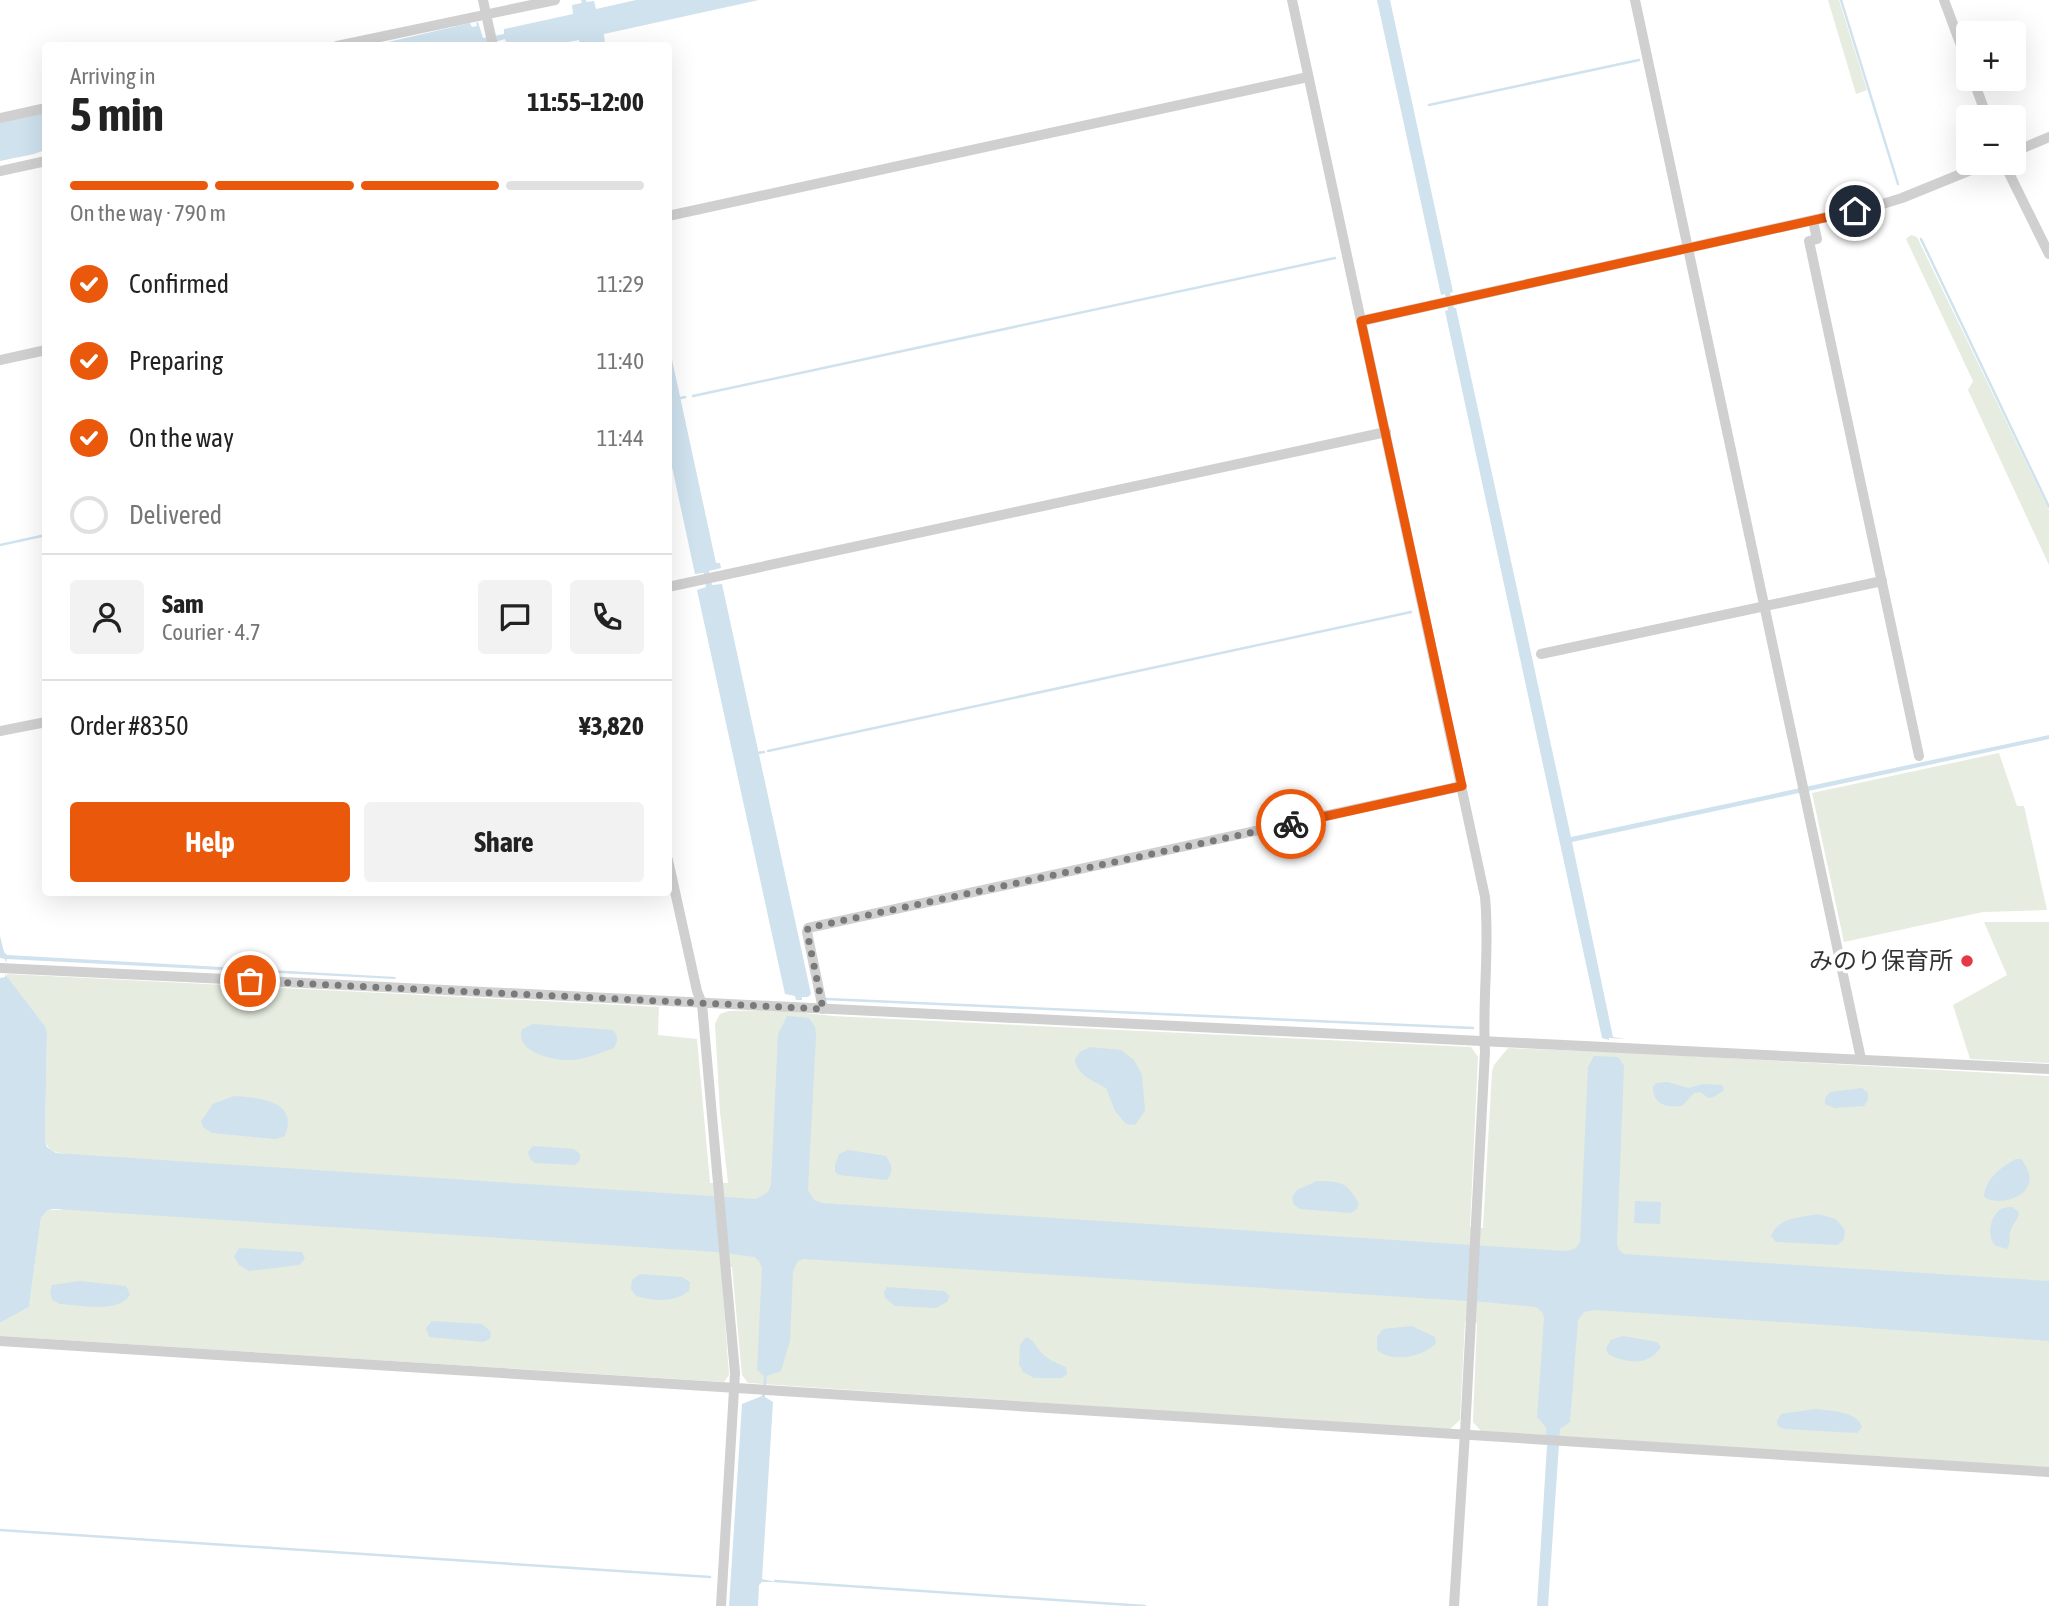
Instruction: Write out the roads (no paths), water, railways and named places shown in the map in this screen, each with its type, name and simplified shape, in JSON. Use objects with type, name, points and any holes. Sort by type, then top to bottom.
[{"type":"street","points":[[483,0],[492,42]]},
{"type":"street","points":[[355,42],[555,0]]},
{"type":"street","points":[[1292,0],[1485,897],[1488,927],[1484,1041],[1454,1606]]},
{"type":"street","points":[[1635,0],[1861,1059]]},
{"type":"street","points":[[1944,0],[1956,32]]},
{"type":"street","points":[[672,215],[1308,77]]},
{"type":"street","points":[[0,118],[42,109]]},
{"type":"street","points":[[2026,147],[2049,137]]},
{"type":"street","points":[[0,171],[42,162]]},
{"type":"street","points":[[1361,321],[1813,221],[1902,198],[1958,175]]},
{"type":"street","points":[[2010,175],[2049,254]]},
{"type":"street","points":[[1813,221],[1817,239],[1810,241],[1919,756]]},
{"type":"street","points":[[0,360],[42,351]]},
{"type":"street","points":[[672,586],[1385,432]]},
{"type":"street","points":[[1541,654],[1882,581]]},
{"type":"street","points":[[0,731],[42,723]]},
{"type":"street","points":[[823,1009],[808,928],[1462,786]]},
{"type":"street","points":[[672,878],[702,1004],[735,1387],[721,1606]]},
{"type":"street","points":[[0,968],[2049,1069]]},
{"type":"street","points":[[3,1340],[2049,1472]]},
{"type":"water","points":[[581,0],[594,1],[596,9],[636,0],[759,0],[604,34],[605,42],[506,42],[505,39],[494,42],[388,42],[470,23],[472,27],[477,26],[478,22],[483,38],[504,34],[504,29],[573,14],[572,5],[582,3]]},
{"type":"water","points":[[1377,0],[1390,0],[1453,292],[1450,293],[1456,308],[1571,837],[2049,735],[2049,739],[1572,842],[1613,1037],[1627,1039],[1602,1038],[1445,311],[1448,310],[1445,294],[1441,295]]},
{"type":"water","points":[[42,114],[42,151],[0,161],[0,123]]},
{"type":"water","points":[[672,360],[716,563],[720,563],[721,568],[709,571],[712,585],[722,584],[811,994],[802,997],[802,1000],[785,994],[697,590],[706,587],[704,573],[695,574],[672,467]]},
{"type":"water","points":[[0,936],[7,955],[396,977],[7,959],[6,963],[5,959],[0,958]]},
{"type":"water","points":[[5,974],[47,1032],[45,1141],[47,1147],[56,1153],[756,1199],[768,1192],[771,1185],[778,1034],[787,1016],[809,1018],[815,1027],[808,1190],[814,1200],[822,1203],[1566,1251],[1575,1249],[1580,1242],[1588,1067],[1594,1056],[1618,1057],[1624,1066],[1617,1244],[1624,1254],[2049,1281],[2049,1341],[1595,1310],[1584,1312],[1578,1320],[1570,1422],[1560,1429],[1548,1606],[1537,1606],[1547,1446],[1546,1427],[1537,1417],[1544,1318],[1536,1307],[803,1259],[798,1261],[793,1271],[790,1341],[781,1371],[767,1376],[765,1397],[773,1402],[762,1579],[776,1582],[762,1582],[759,1585],[758,1606],[729,1606],[742,1404],[762,1396],[764,1376],[757,1370],[762,1268],[755,1257],[716,1252],[54,1209],[48,1210],[41,1218],[29,1307],[0,1323],[0,978],[5,977]]},
{"type":"water","points":[[533,1024],[613,1030],[617,1041],[614,1048],[588,1057],[555,1059],[537,1054],[524,1044],[522,1029]]},
{"type":"water","points":[[1090,1047],[1121,1050],[1134,1060],[1142,1075],[1145,1111],[1135,1125],[1126,1124],[1115,1111],[1106,1088],[1086,1077],[1076,1065],[1075,1059],[1080,1052]]},
{"type":"water","points":[[1667,1082],[1689,1088],[1702,1084],[1722,1085],[1724,1090],[1708,1098],[1701,1092],[1694,1093],[1682,1106],[1671,1106],[1658,1101],[1653,1087],[1656,1083]]},
{"type":"water","points":[[1862,1088],[1868,1093],[1864,1106],[1835,1108],[1825,1104],[1825,1098],[1830,1092]]},
{"type":"water","points":[[234,1096],[265,1100],[282,1108],[287,1115],[288,1124],[285,1136],[276,1139],[212,1133],[203,1127],[201,1121],[213,1104]]},
{"type":"water","points":[[533,1146],[574,1149],[580,1154],[580,1160],[575,1165],[535,1163],[528,1152]]},
{"type":"water","points":[[848,1150],[886,1156],[891,1168],[887,1180],[839,1175],[835,1172],[839,1154]]},
{"type":"water","points":[[2016,1159],[2021,1159],[2028,1171],[2026,1189],[2011,1199],[2001,1201],[1984,1197],[1987,1185],[1995,1174]]},
{"type":"water","points":[[1317,1181],[1338,1182],[1347,1187],[1359,1204],[1357,1209],[1351,1213],[1300,1209],[1294,1205],[1292,1198],[1297,1190]]},
{"type":"water","points":[[1635,1201],[1661,1202],[1660,1224],[1634,1223]]},
{"type":"water","points":[[2012,1207],[2019,1215],[2011,1230],[2007,1249],[1996,1246],[1990,1232],[1997,1212]]},
{"type":"water","points":[[1818,1214],[1836,1219],[1845,1230],[1844,1239],[1838,1245],[1776,1242],[1771,1236],[1784,1222]]},
{"type":"water","points":[[239,1248],[302,1252],[305,1259],[299,1265],[249,1271],[239,1265],[234,1257]]},
{"type":"water","points":[[640,1274],[682,1277],[690,1282],[689,1291],[676,1298],[663,1300],[636,1296],[631,1289],[632,1280]]},
{"type":"water","points":[[80,1281],[126,1286],[130,1294],[118,1304],[109,1306],[88,1307],[60,1304],[52,1300],[52,1285]]},
{"type":"water","points":[[887,1287],[944,1291],[950,1296],[947,1302],[936,1308],[895,1306],[885,1298]]},
{"type":"water","points":[[432,1321],[482,1324],[491,1332],[490,1339],[483,1342],[429,1337],[426,1328]]},
{"type":"water","points":[[1412,1326],[1435,1337],[1436,1343],[1424,1352],[1408,1357],[1391,1356],[1377,1350],[1377,1337],[1383,1329]]},
{"type":"water","points":[[1623,1336],[1657,1342],[1661,1347],[1650,1358],[1636,1361],[1622,1360],[1608,1354],[1606,1348],[1611,1340]]},
{"type":"water","points":[[1026,1337],[1045,1356],[1066,1367],[1067,1374],[1062,1378],[1034,1378],[1023,1372],[1019,1364],[1020,1345]]},
{"type":"water","points":[[1815,1409],[1849,1415],[1862,1427],[1857,1433],[1785,1429],[1778,1426],[1777,1421],[1781,1414]]},
{"type":"waterway","points":[[1841,0],[1898,184]]},
{"type":"waterway","points":[[1429,105],[1639,60]]},
{"type":"waterway","points":[[1921,239],[2049,507]]},
{"type":"waterway","points":[[693,396],[1335,258]]},
{"type":"waterway","points":[[681,398],[685,397]]},
{"type":"waterway","points":[[0,545],[42,536]]},
{"type":"waterway","points":[[768,751],[1411,612]]},
{"type":"waterway","points":[[758,753],[764,752]]},
{"type":"waterway","points":[[826,999],[1473,1028]]},
{"type":"waterway","points":[[0,1530],[710,1577]]},
{"type":"waterway","points":[[775,1581],[1145,1606]]},
{"type":"place","name":"みのり保育所","points":[[1967,961]]}]
